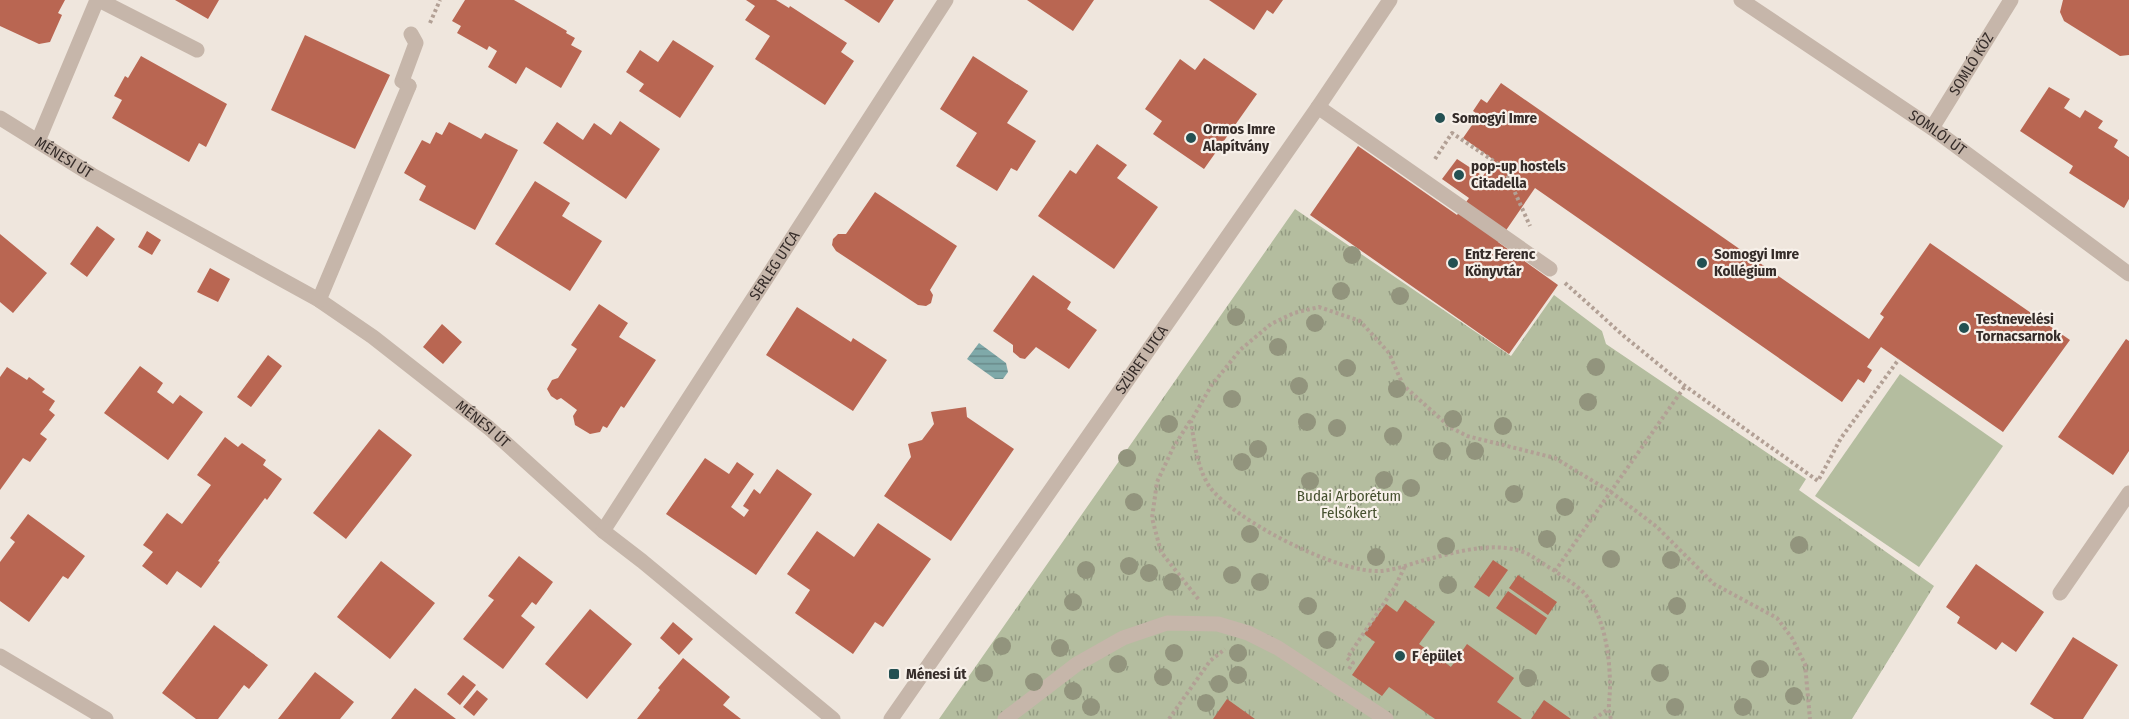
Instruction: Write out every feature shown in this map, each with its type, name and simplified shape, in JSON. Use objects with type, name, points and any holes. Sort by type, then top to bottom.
[{"type":"street","points":[[38,141],[98,0],[197,50]]},
{"type":"street","name":"SERLEG UTCA","points":[[603,531],[946,0]]},
{"type":"street","name":"SZÜRET UTCA","points":[[891,719],[1318,107],[1390,0]]},
{"type":"street","name":"SOMLÓI ÚT","points":[[1741,0],[1932,129],[2129,274]]},
{"type":"street","name":"SOMLÓ KÖZ","points":[[1932,129],[2011,0]]},
{"type":"street","points":[[319,300],[409,86],[402,81],[416,43],[411,34]]},
{"type":"street","points":[[1318,107],[1550,269]]},
{"type":"street","name":"MÉNESI ÚT","points":[[0,118],[92,175],[319,300],[373,336],[489,428],[603,531],[832,719]]},
{"type":"street","points":[[2060,593],[2129,493]]},
{"type":"street","points":[[1005,719],[1077,664],[1123,638],[1167,623],[1218,624],[1248,633],[1278,648],[1386,719]]},
{"type":"street","points":[[0,656],[106,719]]},
{"type":"path","points":[[1435,159],[1452,133],[1504,168],[1532,229]]},
{"type":"path","points":[[1550,269],[1625,337],[1685,386],[1818,481],[1841,438],[1899,359]]},
{"type":"path","points":[[1218,624],[1161,552],[1152,518],[1157,482],[1173,448],[1211,386],[1240,350],[1271,324],[1294,313],[1319,307],[1360,321],[1389,353],[1403,385],[1450,427],[1467,436],[1555,458],[1611,492],[1657,527],[1714,584],[1777,618],[1792,638],[1805,664],[1810,719]]},
{"type":"path","points":[[1555,571],[1685,386]]},
{"type":"path","points":[[1191,421],[1197,458],[1208,484],[1221,500],[1262,529],[1310,552],[1349,566],[1380,571],[1483,548],[1499,548],[1527,554],[1555,571],[1585,594],[1599,619],[1607,649],[1610,688],[1608,710],[1611,719]]},
{"type":"path","points":[[1336,686],[1353,663],[1347,658],[1395,587],[1406,566]]},
{"type":"path","points":[[1169,719],[1210,661],[1248,633]]},
{"type":"path","points":[[1594,719],[1608,710]]},
{"type":"green space","name":"Budai Arborétum Felsőkert","points":[[1295,209],[1511,356],[1554,295],[1602,331],[1606,344],[1806,479],[1799,490],[1934,586],[1852,719],[939,719]]},
{"type":"green space","points":[[1900,374],[2003,446],[1919,567],[1815,496]]},
{"type":"water","points":[[979,343],[1006,363],[1008,372],[1003,379],[995,379],[967,359]]},
{"type":"building","points":[[0,0],[65,0],[58,13],[62,15],[50,42],[39,44],[0,26]]},
{"type":"building","points":[[175,0],[219,0],[208,19]]},
{"type":"building","points":[[465,0],[514,0],[575,38],[571,45],[582,51],[561,88],[526,67],[516,84],[488,67],[497,51],[489,46],[487,50],[457,33],[461,26],[452,21]]},
{"type":"building","points":[[746,0],[776,0],[789,8],[790,6],[847,43],[841,52],[854,61],[825,105],[755,59],[770,36],[745,20],[755,6]]},
{"type":"building","points":[[844,0],[894,0],[879,23]]},
{"type":"building","points":[[1027,0],[1094,0],[1073,31]]},
{"type":"building","points":[[1209,0],[1283,0],[1273,14],[1267,10],[1254,30]]},
{"type":"building","points":[[2063,0],[2129,0],[2129,55],[2120,56],[2064,21],[2060,12]]},
{"type":"building","points":[[305,35],[390,75],[355,149],[271,110]]},
{"type":"building","points":[[673,40],[714,66],[680,118],[639,91],[644,84],[626,72],[640,50],[658,62]]},
{"type":"building","points":[[141,56],[227,104],[206,147],[199,143],[189,162],[112,118],[122,100],[114,96],[125,76],[128,78]]},
{"type":"building","points":[[973,56],[1028,91],[1007,123],[1036,141],[1017,171],[1011,168],[997,191],[956,166],[977,133],[940,109]]},
{"type":"building","points":[[1204,58],[1257,94],[1204,169],[1153,134],[1162,121],[1145,109],[1180,59],[1195,70]]},
{"type":"building","points":[[1501,83],[1869,339],[1884,317],[1880,314],[1930,243],[2070,340],[2003,432],[1881,347],[1867,367],[1872,370],[1864,383],[1858,379],[1842,402],[1535,188],[1498,242],[1558,285],[1509,354],[1310,215],[1358,146],[1457,215],[1469,198],[1442,179],[1457,159],[1483,176],[1494,160],[1463,138],[1479,115],[1473,111],[1481,99],[1487,103]]},
{"type":"building","points":[[2049,87],[2070,99],[2064,108],[2080,118],[2085,110],[2103,121],[2098,128],[2118,140],[2114,147],[2129,157],[2129,199],[2124,208],[2069,173],[2073,166],[2020,131]]},
{"type":"building","points":[[620,121],[660,149],[626,199],[543,143],[557,122],[583,140],[594,123],[611,135]]},
{"type":"building","points":[[449,122],[481,139],[485,133],[518,150],[475,230],[419,200],[426,186],[404,173],[422,140],[430,144],[436,132],[442,135]]},
{"type":"building","points":[[1097,144],[1127,165],[1117,178],[1158,207],[1114,269],[1038,216],[1070,170],[1076,174]]},
{"type":"building","points":[[535,181],[570,203],[562,216],[602,241],[570,291],[495,244]]},
{"type":"building","points":[[875,192],[957,246],[930,290],[933,295],[931,303],[926,306],[918,305],[836,251],[832,245],[833,239],[838,234],[846,234]]},
{"type":"building","points":[[97,226],[115,239],[87,277],[70,264]]},
{"type":"building","points":[[147,231],[161,240],[152,255],[138,247]]},
{"type":"building","points":[[0,234],[47,273],[13,313],[0,302]]},
{"type":"building","points":[[210,268],[230,279],[218,302],[197,292]]},
{"type":"building","points":[[1033,275],[1071,302],[1067,309],[1097,330],[1069,369],[1036,347],[1025,359],[1020,358],[1013,352],[1013,345],[993,331]]},
{"type":"building","points":[[599,304],[628,323],[619,337],[656,360],[624,408],[621,406],[607,428],[603,426],[600,432],[590,434],[575,425],[573,416],[577,410],[561,398],[557,400],[551,396],[547,389],[552,380],[558,378],[577,349],[571,345]]},
{"type":"building","points":[[797,307],[851,342],[853,338],[887,360],[853,411],[766,355]]},
{"type":"building","points":[[442,324],[462,342],[443,364],[423,347]]},
{"type":"building","points":[[2126,339],[2129,341],[2129,451],[2113,475],[2058,437]]},
{"type":"building","points":[[268,355],[282,366],[251,407],[237,397]]},
{"type":"building","points":[[140,366],[163,383],[157,392],[173,404],[180,395],[203,412],[168,460],[104,413]]},
{"type":"building","points":[[7,367],[27,380],[29,377],[45,389],[42,392],[55,401],[49,410],[55,415],[40,434],[47,439],[30,462],[23,458],[0,490],[0,377]]},
{"type":"building","points":[[966,407],[967,417],[1014,449],[951,541],[884,496],[911,457],[908,444],[922,440],[934,424],[931,412]]},
{"type":"building","points":[[379,429],[412,455],[346,539],[313,513]]},
{"type":"building","points":[[225,437],[238,447],[242,443],[266,460],[263,465],[282,479],[218,561],[220,562],[201,588],[177,571],[167,585],[142,566],[153,552],[143,545],[167,513],[182,524],[211,485],[197,475]]},
{"type":"building","points":[[705,458],[729,474],[737,462],[754,474],[731,507],[744,517],[749,510],[743,506],[754,489],[760,494],[777,469],[812,494],[756,575],[666,514]]},
{"type":"building","points":[[28,514],[85,556],[68,579],[63,576],[29,622],[0,601],[0,562],[15,542],[10,538]]},
{"type":"building","points":[[878,523],[931,559],[883,627],[875,622],[853,654],[795,613],[810,590],[787,574],[817,531],[854,557]]},
{"type":"building","points":[[519,556],[553,582],[536,605],[532,602],[521,616],[535,627],[503,669],[463,639],[494,600],[488,596]]},
{"type":"building","points":[[1493,560],[1508,570],[1489,597],[1474,587]]},
{"type":"building","points":[[381,561],[435,603],[390,659],[337,617]]},
{"type":"building","points":[[1976,564],[2044,612],[2016,652],[2002,642],[1996,650],[1957,623],[1960,617],[1946,607]]},
{"type":"building","points":[[1518,575],[1557,602],[1548,615],[1509,588]]},
{"type":"building","points":[[1508,591],[1547,618],[1536,635],[1496,608]]},
{"type":"building","name":"F épület","points":[[1405,600],[1435,622],[1419,644],[1451,667],[1467,644],[1514,678],[1497,702],[1522,719],[1435,719],[1389,687],[1382,696],[1352,675],[1375,642],[1364,634],[1386,604],[1397,612]]},
{"type":"building","points":[[590,609],[632,644],[587,699],[545,664]]},
{"type":"building","points":[[673,622],[693,639],[679,655],[660,638]]},
{"type":"building","points":[[214,625],[268,665],[249,689],[244,685],[218,719],[196,719],[162,693]]},
{"type":"building","points":[[2073,637],[2118,665],[2083,719],[2054,719],[2030,704]]},
{"type":"building","points":[[683,658],[730,697],[723,705],[741,719],[637,719],[660,690],[658,688]]},
{"type":"building","points":[[315,672],[354,702],[340,719],[278,719]]},
{"type":"building","points":[[463,675],[476,685],[460,705],[447,694]]},
{"type":"building","points":[[415,688],[456,719],[391,719]]},
{"type":"building","points":[[477,690],[488,699],[474,716],[463,707]]},
{"type":"building","points":[[1227,699],[1255,719],[1213,719]]},
{"type":"building","points":[[1544,700],[1571,719],[1531,719]]},
{"type":"place","name":"Somogyi Imre","points":[[1440,118]]},
{"type":"place","name":"Ormos Imre Alapítvány","points":[[1191,138]]},
{"type":"place","name":"pop-up hostels Citadella","points":[[1459,175]]},
{"type":"place","name":"Entz Ferenc Könyvtár","points":[[1453,263]]},
{"type":"place","name":"Somogyi Imre Kollégium","points":[[1702,263]]},
{"type":"place","name":"Testnevelési Tornacsarnok","points":[[1964,328]]},
{"type":"place","name":"F épület","points":[[1400,656]]},
{"type":"place","name":"Ménesi út","points":[[894,674]]}]
